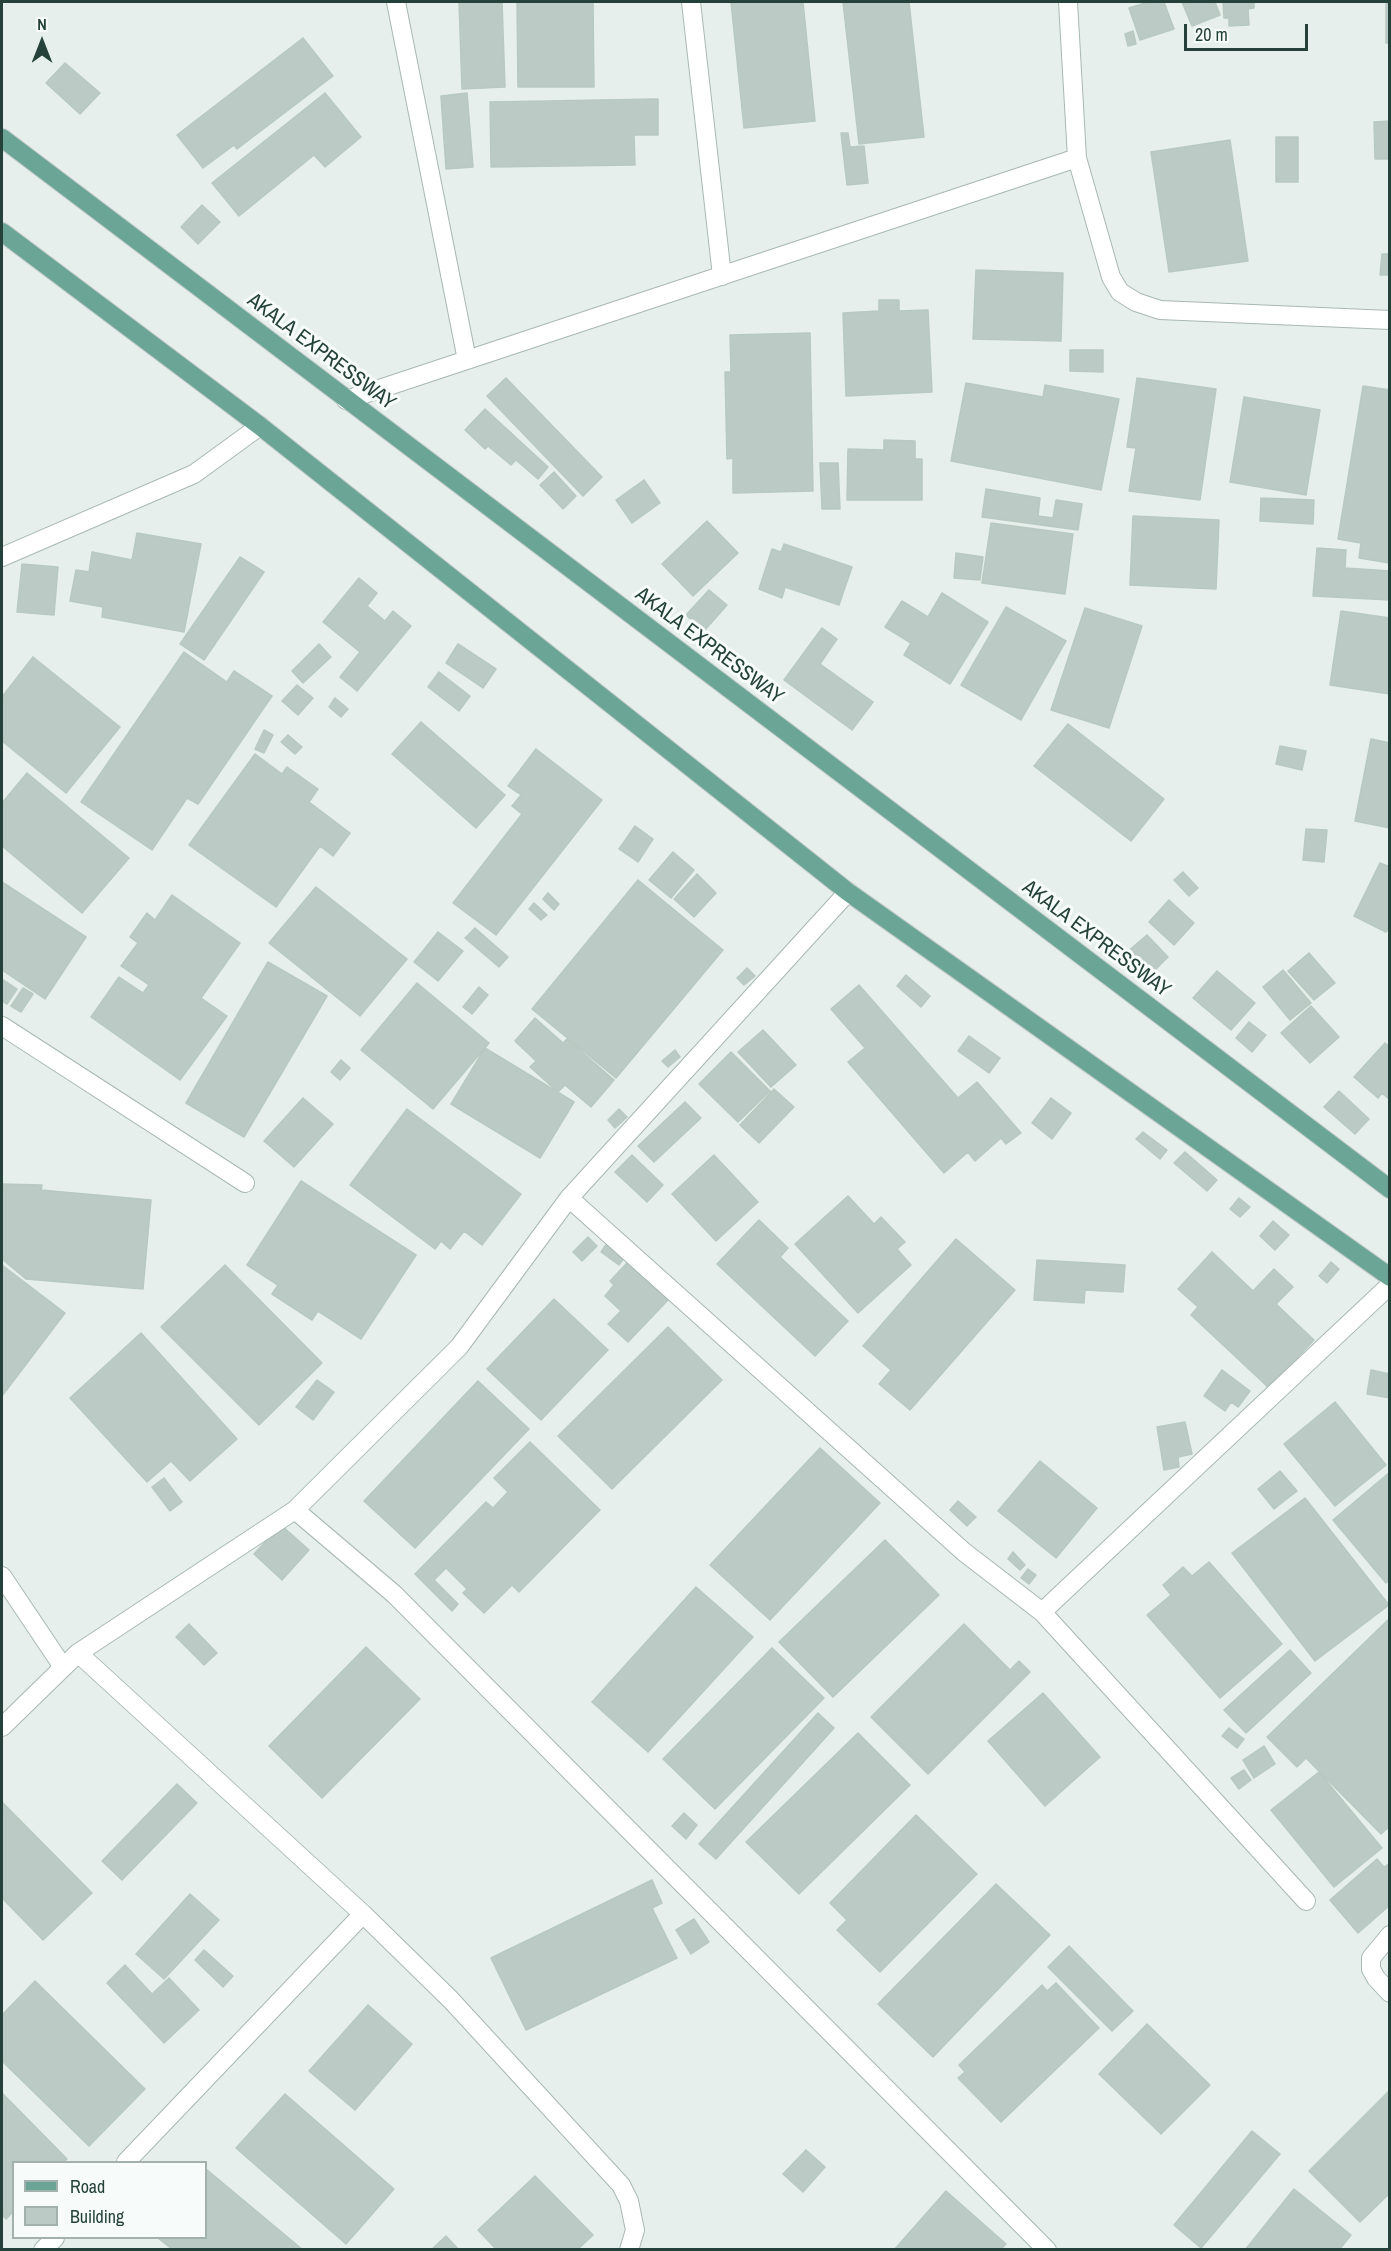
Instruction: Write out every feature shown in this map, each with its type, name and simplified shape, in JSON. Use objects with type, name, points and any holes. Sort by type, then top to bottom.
[{"type":"main road","name":"AKALA EXPRESSWAY","points":[[2,138],[1389,1189]]},
{"type":"main road","points":[[2,232],[260,426],[848,892],[1389,1277]]},
{"type":"street","points":[[396,2],[467,360]]},
{"type":"street","points":[[691,2],[722,276]]},
{"type":"street","points":[[1068,2],[1077,158],[1111,277],[1120,292],[1136,302],[1160,310],[1389,320]]},
{"type":"street","points":[[346,400],[1077,158]]},
{"type":"street","points":[[2,558],[194,474],[260,426]]},
{"type":"street","points":[[2,1727],[78,1653],[295,1510],[459,1347],[569,1198],[848,892]]},
{"type":"street","points":[[2,1026],[245,1183]]},
{"type":"street","points":[[569,1198],[964,1552],[1042,1612],[1306,1901]]},
{"type":"street","points":[[1042,1612],[1389,1285]]},
{"type":"street","points":[[295,1510],[394,1593],[1047,2250]]},
{"type":"street","points":[[2,1576],[63,1667]]},
{"type":"street","points":[[78,1653],[363,1914],[451,2000],[621,2185],[630,2201],[635,2230],[629,2250]]},
{"type":"street","points":[[128,2161],[363,1914]]},
{"type":"street","points":[[1389,1935],[1371,1958],[1371,1969],[1389,1993]]},
{"type":"building","points":[[459,2],[502,2],[505,87],[462,89]]},
{"type":"building","points":[[517,2],[593,2],[594,87],[518,87]]},
{"type":"building","points":[[731,2],[803,2],[815,121],[744,128]]},
{"type":"building","points":[[843,2],[909,2],[924,137],[859,144]]},
{"type":"building","points":[[1149,2],[1164,2],[1174,29],[1140,40],[1129,8]]},
{"type":"building","points":[[1182,2],[1215,2],[1220,15],[1192,26]]},
{"type":"building","points":[[1223,2],[1254,2],[1254,8],[1248,9],[1249,25],[1229,26],[1229,18],[1224,18]]},
{"type":"building","points":[[1386,2],[1390,2],[1390,43],[1386,43]]},
{"type":"building","points":[[1133,31],[1136,44],[1128,46],[1125,34]]},
{"type":"building","points":[[303,38],[333,76],[237,149],[234,145],[203,168],[177,135]]},
{"type":"building","points":[[65,63],[100,93],[80,114],[46,83]]},
{"type":"building","points":[[325,93],[361,137],[325,167],[314,155],[239,216],[212,183]]},
{"type":"building","points":[[467,93],[473,167],[446,169],[441,96]]},
{"type":"building","points":[[658,99],[658,135],[634,135],[635,165],[491,167],[490,102]]},
{"type":"building","points":[[1390,121],[1390,159],[1375,159],[1374,122]]},
{"type":"building","points":[[841,133],[848,133],[850,147],[864,146],[868,183],[847,185]]},
{"type":"building","points":[[1276,137],[1298,137],[1298,182],[1276,182]]},
{"type":"building","points":[[1230,140],[1248,261],[1169,272],[1151,152]]},
{"type":"building","points":[[202,205],[220,222],[198,244],[181,227]]},
{"type":"building","points":[[1382,254],[1390,254],[1390,275],[1380,275]]},
{"type":"building","points":[[976,270],[1063,273],[1061,341],[973,339]]},
{"type":"building","points":[[879,300],[899,300],[899,311],[928,310],[932,392],[846,396],[843,313],[879,311]]},
{"type":"building","points":[[810,333],[813,491],[733,493],[733,458],[727,459],[725,372],[731,372],[730,335]]},
{"type":"building","points":[[1070,350],[1103,350],[1103,372],[1070,371]]},
{"type":"building","points":[[506,378],[602,477],[583,496],[487,396]]},
{"type":"building","points":[[1137,378],[1216,389],[1200,500],[1129,491],[1136,448],[1127,447]]},
{"type":"building","points":[[966,383],[1043,397],[1045,385],[1119,399],[1101,490],[951,461]]},
{"type":"building","points":[[1363,386],[1390,390],[1390,563],[1359,558],[1361,543],[1338,539]]},
{"type":"building","points":[[1244,397],[1320,410],[1306,495],[1230,482]]},
{"type":"building","points":[[485,409],[548,467],[538,479],[516,460],[511,465],[488,446],[485,449],[465,430]]},
{"type":"building","points":[[884,440],[915,441],[915,459],[922,459],[922,500],[847,500],[848,449],[884,450]]},
{"type":"building","points":[[820,463],[838,463],[840,509],[822,509]]},
{"type":"building","points":[[554,472],[576,496],[563,509],[540,485]]},
{"type":"building","points":[[644,480],[660,503],[632,523],[616,500]]},
{"type":"building","points":[[986,489],[1040,498],[1038,516],[1053,518],[1056,500],[1082,504],[1078,530],[982,517]]},
{"type":"building","points":[[1261,498],[1314,500],[1313,524],[1260,521]]},
{"type":"building","points":[[1133,516],[1219,520],[1216,589],[1130,585]]},
{"type":"building","points":[[707,521],[738,553],[693,596],[662,564]]},
{"type":"building","points":[[991,523],[1073,534],[1065,594],[982,583]]},
{"type":"building","points":[[137,533],[201,544],[184,632],[102,617],[103,607],[70,601],[76,570],[89,572],[92,552],[132,560]]},
{"type":"building","points":[[784,544],[852,567],[839,605],[785,587],[782,598],[759,589],[772,549],[781,552]]},
{"type":"building","points":[[1317,548],[1346,550],[1345,568],[1390,571],[1390,600],[1313,596]]},
{"type":"building","points":[[956,553],[983,557],[980,580],[954,578]]},
{"type":"building","points":[[240,557],[264,572],[204,660],[180,644]]},
{"type":"building","points":[[22,564],[58,567],[54,615],[17,612]]},
{"type":"building","points":[[359,578],[377,593],[367,606],[385,621],[393,611],[411,626],[357,691],[340,677],[360,652],[323,622]]},
{"type":"building","points":[[709,590],[727,605],[704,631],[686,615]]},
{"type":"building","points":[[942,593],[988,622],[950,684],[904,655],[911,643],[885,627],[902,601],[928,617]]},
{"type":"building","points":[[1006,607],[1066,641],[1021,720],[961,685]]},
{"type":"building","points":[[1085,608],[1142,626],[1109,728],[1051,710]]},
{"type":"building","points":[[1341,611],[1390,618],[1390,694],[1330,685]]},
{"type":"building","points":[[822,628],[837,639],[820,664],[873,702],[852,730],[784,680]]},
{"type":"building","points":[[319,644],[331,657],[303,683],[292,671]]},
{"type":"building","points":[[458,644],[496,669],[483,688],[446,663]]},
{"type":"building","points":[[184,652],[227,682],[234,671],[272,696],[198,804],[187,798],[152,850],[81,802]]},
{"type":"building","points":[[33,657],[120,727],[66,793],[2,741],[2,697]]},
{"type":"building","points":[[439,672],[470,696],[459,711],[428,687]]},
{"type":"building","points":[[297,685],[313,698],[298,715],[282,701]]},
{"type":"building","points":[[335,698],[348,709],[341,717],[329,707]]},
{"type":"building","points":[[421,722],[505,795],[476,828],[392,754]]},
{"type":"building","points":[[1068,724],[1164,799],[1131,841],[1034,766]]},
{"type":"building","points":[[264,730],[273,735],[264,753],[255,749]]},
{"type":"building","points":[[288,735],[302,747],[295,754],[281,742]]},
{"type":"building","points":[[1371,739],[1390,743],[1390,828],[1355,821]]},
{"type":"building","points":[[1280,746],[1306,751],[1302,770],[1276,764]]},
{"type":"building","points":[[536,749],[602,800],[496,935],[453,903],[522,814],[512,806],[521,795],[508,786]]},
{"type":"building","points":[[255,754],[282,774],[287,767],[318,789],[309,802],[350,833],[333,856],[320,846],[276,907],[189,845]]},
{"type":"building","points":[[27,773],[129,858],[82,913],[2,846],[2,803]]},
{"type":"building","points":[[635,826],[653,839],[638,862],[619,849]]},
{"type":"building","points":[[1306,829],[1327,830],[1324,862],[1303,860]]},
{"type":"building","points":[[673,852],[694,870],[671,898],[649,880]]},
{"type":"building","points":[[1380,863],[1390,867],[1390,926],[1386,932],[1354,916]]},
{"type":"building","points":[[1183,872],[1198,888],[1189,896],[1174,880]]},
{"type":"building","points":[[697,874],[716,893],[694,917],[674,899]]},
{"type":"building","points":[[638,880],[723,950],[616,1078],[532,1009]]},
{"type":"building","points":[[2,882],[86,937],[45,999],[2,970]]},
{"type":"building","points":[[316,887],[407,959],[360,1016],[269,943]]},
{"type":"building","points":[[548,893],[559,904],[554,910],[543,899]]},
{"type":"building","points":[[172,895],[240,943],[201,998],[227,1016],[180,1080],[91,1017],[119,977],[143,993],[149,985],[121,966],[138,943],[130,937],[147,913],[155,920]]},
{"type":"building","points":[[1169,900],[1194,923],[1174,945],[1149,922]]},
{"type":"building","points":[[534,903],[547,915],[541,920],[529,909]]},
{"type":"building","points":[[475,928],[508,957],[499,967],[465,938]]},
{"type":"building","points":[[438,932],[463,951],[438,981],[414,962]]},
{"type":"building","points":[[1147,935],[1168,957],[1149,976],[1127,952]]},
{"type":"building","points":[[1309,953],[1335,983],[1314,1000],[1288,971]]},
{"type":"building","points":[[268,962],[327,996],[244,1137],[186,1103]]},
{"type":"building","points":[[747,968],[755,976],[744,985],[737,978]]},
{"type":"building","points":[[1283,970],[1311,1003],[1290,1020],[1263,987]]},
{"type":"building","points":[[1217,971],[1255,1003],[1231,1030],[1193,998]]},
{"type":"building","points":[[906,975],[930,996],[921,1007],[897,986]]},
{"type":"building","points":[[2,979],[17,989],[7,1004],[2,1001]]},
{"type":"building","points":[[417,983],[489,1043],[433,1109],[361,1050]]},
{"type":"building","points":[[859,985],[958,1098],[977,1082],[1021,1133],[1006,1144],[1001,1138],[975,1161],[968,1152],[944,1173],[848,1062],[865,1048],[831,1009]]},
{"type":"building","points":[[479,987],[488,995],[472,1014],[463,1007]]},
{"type":"building","points":[[23,988],[33,994],[21,1012],[11,1006]]},
{"type":"building","points":[[1311,1006],[1339,1037],[1310,1063],[1281,1033]]},
{"type":"building","points":[[535,1018],[563,1043],[567,1039],[614,1080],[591,1107],[565,1085],[558,1092],[530,1067],[536,1061],[515,1041]]},
{"type":"building","points":[[1249,1022],[1266,1035],[1252,1052],[1236,1038]]},
{"type":"building","points":[[763,1030],[796,1065],[771,1087],[738,1052]]},
{"type":"building","points":[[969,1036],[1000,1058],[989,1073],[958,1051]]},
{"type":"building","points":[[1385,1043],[1390,1047],[1390,1100],[1382,1093],[1378,1098],[1354,1077]]},
{"type":"building","points":[[485,1048],[574,1102],[540,1158],[451,1104]]},
{"type":"building","points":[[675,1050],[680,1057],[668,1067],[662,1061]]},
{"type":"building","points":[[731,1052],[770,1091],[738,1122],[699,1084]]},
{"type":"building","points":[[341,1060],[350,1068],[340,1080],[331,1072]]},
{"type":"building","points":[[774,1089],[794,1107],[759,1143],[740,1125]]},
{"type":"building","points":[[1339,1091],[1369,1119],[1355,1134],[1324,1107]]},
{"type":"building","points":[[303,1098],[333,1124],[294,1167],[264,1141]]},
{"type":"building","points":[[1051,1098],[1071,1113],[1052,1139],[1032,1123]]},
{"type":"building","points":[[685,1102],[701,1118],[654,1162],[638,1146]]},
{"type":"building","points":[[407,1109],[521,1194],[482,1245],[464,1231],[450,1249],[441,1241],[435,1249],[350,1185]]},
{"type":"building","points":[[619,1109],[627,1117],[615,1128],[608,1120]]},
{"type":"building","points":[[1143,1132],[1167,1150],[1160,1159],[1136,1139]]},
{"type":"building","points":[[1185,1152],[1217,1180],[1207,1191],[1174,1163]]},
{"type":"building","points":[[632,1155],[663,1185],[647,1202],[615,1172]]},
{"type":"building","points":[[714,1155],[758,1202],[716,1241],[672,1194]]},
{"type":"building","points":[[301,1181],[416,1255],[361,1339],[318,1311],[312,1320],[272,1294],[278,1285],[247,1265]]},
{"type":"building","points":[[2,1184],[42,1185],[41,1190],[151,1200],[143,1289],[26,1279],[2,1259]]},
{"type":"building","points":[[848,1196],[874,1224],[881,1217],[905,1242],[897,1249],[911,1265],[858,1313],[795,1244]]},
{"type":"building","points":[[1239,1198],[1250,1207],[1240,1217],[1230,1209]]},
{"type":"building","points":[[759,1220],[788,1248],[780,1257],[848,1321],[815,1356],[717,1264]]},
{"type":"building","points":[[1273,1221],[1289,1235],[1275,1250],[1260,1236]]},
{"type":"building","points":[[588,1237],[597,1246],[582,1261],[573,1252]]},
{"type":"building","points":[[610,1239],[628,1252],[619,1265],[601,1252]]},
{"type":"building","points":[[956,1239],[1015,1290],[910,1410],[879,1384],[891,1370],[863,1346]]},
{"type":"building","points":[[1212,1252],[1253,1291],[1274,1269],[1293,1287],[1276,1304],[1314,1340],[1269,1388],[1191,1315],[1198,1307],[1178,1289]]},
{"type":"building","points":[[1037,1260],[1125,1265],[1123,1292],[1085,1290],[1084,1303],[1034,1300]]},
{"type":"building","points":[[1331,1262],[1339,1269],[1327,1283],[1319,1276]]},
{"type":"building","points":[[627,1263],[668,1300],[628,1342],[608,1324],[621,1311],[605,1296],[614,1285],[610,1281]]},
{"type":"building","points":[[2,1265],[65,1313],[2,1396]]},
{"type":"building","points":[[225,1265],[322,1363],[259,1425],[161,1327]]},
{"type":"building","points":[[554,1299],[608,1350],[541,1420],[487,1369]]},
{"type":"building","points":[[668,1327],[722,1380],[612,1489],[558,1436]]},
{"type":"building","points":[[141,1333],[237,1439],[190,1481],[171,1461],[147,1482],[70,1398]]},
{"type":"building","points":[[1222,1370],[1250,1391],[1238,1407],[1231,1402],[1225,1411],[1204,1396]]},
{"type":"building","points":[[1371,1370],[1390,1374],[1390,1398],[1367,1394]]},
{"type":"building","points":[[317,1380],[334,1392],[313,1420],[296,1407]]},
{"type":"building","points":[[478,1381],[529,1429],[415,1548],[364,1501]]},
{"type":"building","points":[[1335,1402],[1386,1465],[1335,1506],[1284,1444]]},
{"type":"building","points":[[1185,1422],[1192,1454],[1178,1457],[1179,1467],[1164,1470],[1157,1427]]},
{"type":"building","points":[[530,1442],[600,1510],[519,1592],[512,1585],[484,1613],[463,1593],[467,1589],[446,1568],[434,1580],[458,1604],[452,1611],[415,1574],[486,1502],[493,1508],[508,1492],[494,1478]]},
{"type":"building","points":[[820,1448],[880,1503],[770,1620],[710,1565]]},
{"type":"building","points":[[1040,1461],[1097,1508],[1056,1558],[998,1511]]},
{"type":"building","points":[[1280,1471],[1297,1491],[1274,1509],[1258,1489]]},
{"type":"building","points":[[1390,1472],[1390,1580],[1386,1583],[1333,1520]]},
{"type":"building","points":[[164,1478],[182,1502],[170,1511],[152,1487]]},
{"type":"building","points":[[1305,1498],[1389,1605],[1315,1661],[1232,1553]]},
{"type":"building","points":[[958,1501],[976,1517],[967,1526],[950,1510]]},
{"type":"building","points":[[281,1525],[309,1550],[282,1580],[254,1554]]},
{"type":"building","points":[[885,1540],[939,1595],[833,1697],[779,1642]]},
{"type":"building","points":[[1013,1552],[1025,1565],[1020,1570],[1008,1559]]},
{"type":"building","points":[[1209,1562],[1282,1644],[1220,1698],[1147,1615],[1171,1595],[1163,1585],[1183,1567],[1192,1576]]},
{"type":"building","points":[[1028,1569],[1036,1575],[1029,1584],[1021,1578]]},
{"type":"building","points":[[696,1587],[753,1637],[648,1752],[592,1702]]},
{"type":"building","points":[[1390,1618],[1390,1826],[1381,1834],[1306,1758],[1297,1767],[1267,1737]]},
{"type":"building","points":[[189,1624],[217,1653],[204,1665],[176,1637]]},
{"type":"building","points":[[964,1624],[1010,1670],[1019,1661],[1030,1672],[928,1774],[871,1717]]},
{"type":"building","points":[[366,1647],[420,1699],[322,1798],[269,1746]]},
{"type":"building","points":[[772,1648],[824,1698],[715,1809],[663,1759]]},
{"type":"building","points":[[1290,1650],[1311,1673],[1246,1733],[1224,1710]]},
{"type":"building","points":[[1043,1693],[1100,1757],[1045,1806],[988,1741]]},
{"type":"building","points":[[818,1713],[834,1728],[716,1859],[699,1844]]},
{"type":"building","points":[[1229,1728],[1244,1739],[1237,1748],[1222,1736]]},
{"type":"building","points":[[858,1733],[910,1785],[799,1894],[746,1842]]},
{"type":"building","points":[[1264,1746],[1275,1764],[1254,1778],[1243,1760]]},
{"type":"building","points":[[1244,1770],[1251,1780],[1239,1789],[1231,1778]]},
{"type":"building","points":[[1319,1772],[1382,1848],[1334,1887],[1271,1810]]},
{"type":"building","points":[[177,1784],[197,1803],[122,1880],[102,1861]]},
{"type":"building","points":[[2,1802],[92,1893],[43,1940],[2,1898]]},
{"type":"building","points":[[684,1813],[697,1825],[686,1839],[672,1826]]},
{"type":"building","points":[[916,1815],[977,1874],[880,1972],[837,1930],[847,1920],[830,1903]]},
{"type":"building","points":[[1377,1859],[1384,1867],[1390,1863],[1390,1905],[1358,1933],[1330,1900]]},
{"type":"building","points":[[652,1880],[662,1903],[652,1908],[677,1958],[526,2030],[491,1958]]},
{"type":"building","points":[[996,1884],[1050,1935],[933,2057],[878,2004]]},
{"type":"building","points":[[190,1894],[219,1920],[164,1979],[136,1954]]},
{"type":"building","points":[[694,1919],[709,1942],[691,1954],[676,1930]]},
{"type":"building","points":[[1069,1946],[1133,2011],[1112,2031],[1048,1967]]},
{"type":"building","points":[[204,1950],[233,1976],[223,1987],[195,1960]]},
{"type":"building","points":[[125,1965],[152,1994],[169,1978],[199,2010],[164,2043],[107,1983]]},
{"type":"building","points":[[35,1981],[145,2089],[89,2146],[2,2061],[2,2015]]},
{"type":"building","points":[[1056,1983],[1099,2028],[1001,2122],[958,2078],[965,2072],[959,2065],[1042,1985],[1047,1991]]},
{"type":"building","points":[[368,2005],[412,2044],[355,2110],[309,2071]]},
{"type":"building","points":[[1147,2024],[1210,2085],[1161,2134],[1099,2074]]},
{"type":"building","points":[[1390,2090],[1390,2193],[1360,2222],[1309,2171]]},
{"type":"building","points":[[2,2093],[67,2159],[65,2161],[12,2161],[12,2213],[6,2219],[2,2214]]},
{"type":"building","points":[[285,2094],[394,2189],[346,2244],[236,2148]]},
{"type":"building","points":[[1252,2131],[1280,2154],[1201,2248],[1174,2225]]},
{"type":"building","points":[[806,2150],[825,2167],[803,2192],[783,2174]]},
{"type":"building","points":[[207,2170],[303,2250],[173,2250],[159,2239],[207,2239]]},
{"type":"building","points":[[535,2176],[593,2235],[577,2250],[497,2250],[478,2230]]},
{"type":"building","points":[[1294,2189],[1351,2235],[1339,2250],[1245,2250]]},
{"type":"building","points":[[946,2191],[1006,2244],[1000,2250],[894,2250]]},
{"type":"building","points":[[446,2236],[459,2250],[431,2250]]}]
